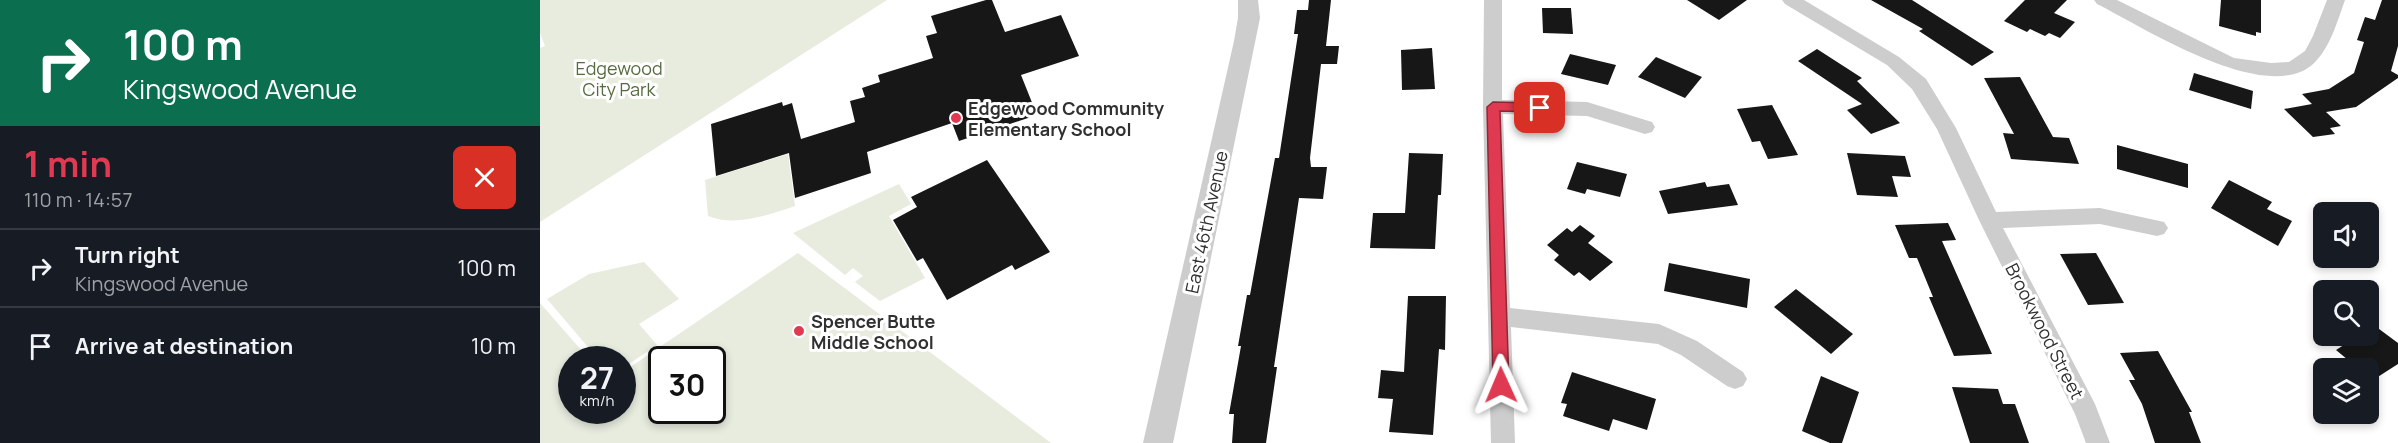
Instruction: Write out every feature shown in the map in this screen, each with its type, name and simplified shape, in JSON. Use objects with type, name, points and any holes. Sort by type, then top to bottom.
[{"type":"street","name":"East 46th Avenue","points":[[1158,443],[1245,41],[1249,18],[1248,0]]},
{"type":"street","points":[[1493,0],[1493,107],[1503,443]]},
{"type":"street","name":"Brookwood Street","points":[[1791,0],[1893,61],[1919,84],[1946,128],[1989,220],[2086,412],[2098,443]]},
{"type":"street","points":[[2103,0],[2228,62],[2278,69],[2294,67],[2305,62],[2313,54],[2336,0]]},
{"type":"street","points":[[1493,107],[1587,109],[1645,127]]},
{"type":"street","points":[[1989,220],[2100,216],[2157,228]]},
{"type":"street","points":[[1500,316],[1659,334],[1690,348],[1734,379]]},
{"type":"green space","name":"Edgewood City Park","points":[[540,0],[887,0],[540,222],[540,48],[545,46],[540,33]]},
{"type":"green space","points":[[788,154],[795,206],[752,219],[730,220],[708,216],[705,180]]},
{"type":"green space","points":[[899,184],[911,204],[889,216],[925,278],[880,301],[855,282],[863,276],[853,268],[845,275],[793,233]]},
{"type":"green space","name":"Spencer Butte Middle School","points":[[798,253],[1051,443],[540,443],[540,303],[578,346],[558,346],[558,424],[636,424],[636,363],[648,355],[648,424],[726,424],[726,346],[661,346]]},
{"type":"green space","points":[[644,262],[679,299],[639,324],[657,345],[648,346],[648,351],[636,359],[636,346],[587,346],[547,299],[589,274]]},
{"type":"building","points":[[992,0],[1005,32],[1061,15],[1079,56],[1021,75],[1037,115],[959,141],[952,123],[867,152],[871,173],[795,198],[789,153],[716,176],[711,124],[782,102],[783,106],[792,103],[801,139],[855,122],[850,101],[865,97],[862,88],[880,82],[878,75],[933,58],[926,36],[937,33],[931,16]]},
{"type":"building","points":[[1309,0],[1331,0],[1326,46],[1339,46],[1337,64],[1321,64],[1310,158],[1311,167],[1327,167],[1323,199],[1299,198],[1274,367],[1277,367],[1266,443],[1232,443],[1234,414],[1229,414],[1241,346],[1238,346],[1247,295],[1250,295],[1275,158],[1279,158],[1298,34],[1294,34],[1297,10],[1308,10]]},
{"type":"building","points":[[1687,0],[1747,0],[1719,20]]},
{"type":"building","points":[[1871,0],[1912,0],[1994,52],[1972,66],[1919,31],[1923,29]]},
{"type":"building","points":[[2025,0],[2067,0],[2054,13],[2075,22],[2060,38],[2049,33],[2045,36],[2030,29],[2027,32],[2004,21]]},
{"type":"building","points":[[2221,0],[2261,0],[2261,33],[2256,32],[2256,36],[2219,26]]},
{"type":"building","points":[[2382,0],[2398,0],[2398,46],[2391,71],[2398,75],[2398,78],[2356,107],[2326,112],[2341,126],[2330,128],[2335,134],[2313,137],[2284,109],[2312,104],[2302,94],[2329,89],[2354,73],[2364,42],[2357,40],[2365,17],[2375,20]]},
{"type":"building","points":[[1542,8],[1571,8],[1573,34],[1543,33]]},
{"type":"building","points":[[1432,48],[1435,89],[1402,90],[1401,50]]},
{"type":"building","points":[[1817,49],[1862,78],[1857,81],[1900,123],[1871,134],[1847,110],[1862,104],[1798,61]]},
{"type":"building","points":[[1570,54],[1616,65],[1608,85],[1561,74]]},
{"type":"building","points":[[1656,57],[1702,77],[1685,98],[1638,77]]},
{"type":"building","points":[[2194,73],[2253,91],[2251,109],[2189,90]]},
{"type":"building","points":[[2020,77],[2053,137],[2069,138],[2079,164],[2011,159],[2003,133],[2014,134],[1984,78]]},
{"type":"building","points":[[1772,105],[1798,155],[1768,159],[1760,141],[1752,142],[1737,109]]},
{"type":"building","points":[[2117,145],[2188,164],[2188,188],[2117,169]]},
{"type":"building","points":[[1409,153],[1443,154],[1435,249],[1370,248],[1373,213],[1405,213]]},
{"type":"building","points":[[1847,153],[1905,156],[1911,177],[1892,176],[1898,197],[1857,195]]},
{"type":"building","points":[[987,160],[1050,252],[1015,270],[1012,265],[947,300],[923,258],[917,261],[893,220],[917,207],[911,197]]},
{"type":"building","points":[[1577,162],[1627,174],[1620,197],[1587,189],[1585,194],[1567,189]]},
{"type":"building","points":[[2229,180],[2272,202],[2267,209],[2292,221],[2278,246],[2211,208]]},
{"type":"building","points":[[1705,182],[1707,187],[1729,184],[1738,205],[1668,214],[1659,191]]},
{"type":"building","points":[[1948,223],[1956,240],[1942,241],[1992,354],[1954,356],[1929,297],[1933,297],[1917,258],[1909,258],[1895,225]]},
{"type":"building","points":[[1580,225],[1595,236],[1588,243],[1613,262],[1590,281],[1579,272],[1574,276],[1554,260],[1559,255],[1547,245],[1567,228],[1572,232]]},
{"type":"building","points":[[2096,253],[2124,303],[2088,305],[2060,254]]},
{"type":"building","points":[[1669,263],[1750,279],[1747,308],[1664,291]]},
{"type":"building","points":[[1796,289],[1853,334],[1831,354],[1774,307]]},
{"type":"building","points":[[1408,296],[1446,296],[1445,350],[1439,349],[1433,435],[1389,432],[1393,399],[1378,398],[1381,370],[1404,372]]},
{"type":"building","points":[[2379,329],[2398,343],[2398,364],[2379,376],[2379,358],[2346,358],[2336,350],[2342,346],[2379,346]]},
{"type":"building","points":[[2158,351],[2192,412],[2189,412],[2201,443],[2155,443],[2142,404],[2129,380],[2135,380],[2120,353]]},
{"type":"building","points":[[1572,372],[1656,399],[1647,430],[1613,419],[1609,431],[1563,416],[1567,404],[1561,403]]},
{"type":"building","points":[[1821,376],[1859,392],[1842,443],[1830,443],[1802,431]]},
{"type":"building","points":[[1952,387],[1998,389],[2003,404],[2015,404],[2029,443],[1970,443]]},
{"type":"place","name":"Edgewood Community Elementary School","points":[[956,118]]},
{"type":"place","name":"Spencer Butte Middle School","points":[[799,331]]},
{"type":"route","points":[[1501,385],[1493,107],[1540,108]]}]
